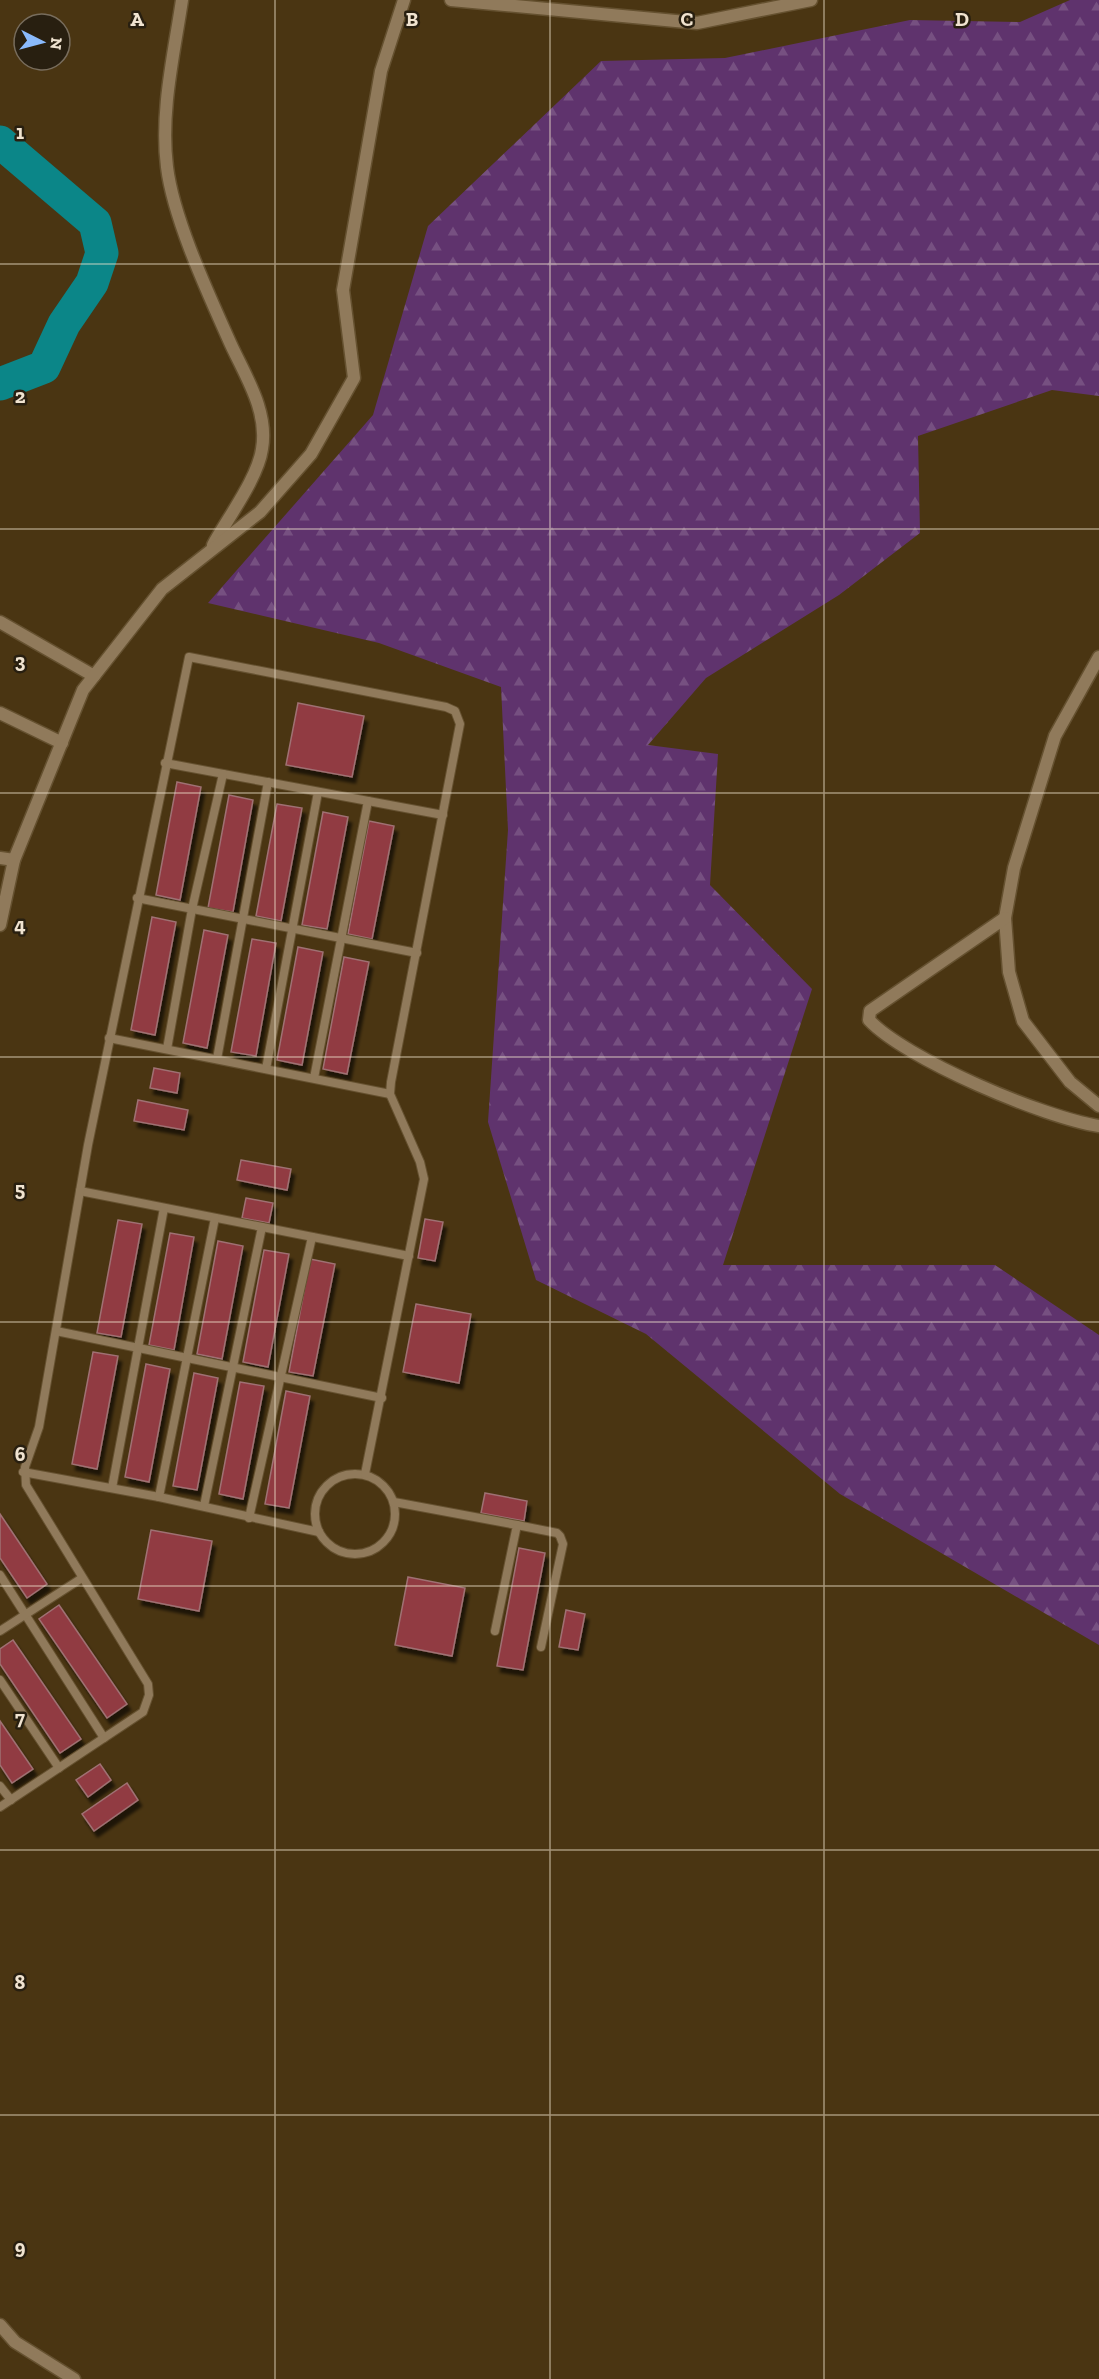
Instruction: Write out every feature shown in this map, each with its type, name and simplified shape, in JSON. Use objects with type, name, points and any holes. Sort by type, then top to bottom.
[{"type":"street","points":[[182,0],[165,120],[166,167],[177,212],[227,336],[258,402],[264,433],[262,451],[250,480],[209,552]]},
{"type":"street","points":[[0,925],[14,860],[83,690],[162,589],[260,512],[311,454],[354,378],[343,290],[381,71],[404,0]]},
{"type":"street","points":[[451,0],[697,23],[811,0]]},
{"type":"street","points":[[0,622],[94,676]]},
{"type":"street","points":[[1099,657],[1055,736],[1014,868],[1005,918],[1009,972],[1023,1021],[1070,1082],[1099,1106]]},
{"type":"street","points":[[0,714],[62,743]]},
{"type":"street","points":[[0,858],[14,860]]},
{"type":"street","points":[[1005,918],[870,1011],[868,1020],[878,1029],[943,1070],[1022,1101],[1099,1126]]},
{"type":"street","points":[[0,2325],[15,2342],[74,2379]]},
{"type":"lane","points":[[0,1808],[143,1712],[149,1695],[148,1684],[26,1485],[23,1472],[39,1427],[80,1191],[137,898],[185,667],[189,657],[446,707],[455,711],[460,724],[390,1094],[420,1162],[424,1179],[365,1474]]},
{"type":"lane","points":[[165,763],[443,815]]},
{"type":"lane","points":[[167,1049],[192,909],[223,774]]},
{"type":"lane","points":[[217,1059],[268,783]]},
{"type":"lane","points":[[266,1069],[318,792]]},
{"type":"lane","points":[[314,1078],[368,801]]},
{"type":"lane","points":[[137,898],[417,953]]},
{"type":"lane","points":[[110,1038],[390,1094]]},
{"type":"lane","points":[[80,1191],[409,1256]]},
{"type":"lane","points":[[112,1488],[164,1208]]},
{"type":"lane","points":[[159,1497],[215,1218]]},
{"type":"lane","points":[[204,1506],[262,1227]]},
{"type":"lane","points":[[249,1518],[312,1237]]},
{"type":"lane","points":[[56,1331],[382,1398]]},
{"type":"lane","points":[[23,1472],[204,1506],[319,1532]]},
{"type":"lane","points":[[356,1473],[365,1474],[380,1481],[394,1502],[393,1529],[375,1550],[348,1554],[331,1546],[319,1532],[316,1505],[324,1489],[338,1477],[356,1473]]},
{"type":"lane","points":[[394,1502],[517,1525],[561,1536],[563,1544],[541,1647]]},
{"type":"lane","points":[[495,1631],[517,1525]]},
{"type":"lane","points":[[0,1575],[104,1738]]},
{"type":"lane","points":[[0,1631],[82,1578]]},
{"type":"lane","points":[[0,1680],[59,1768]]},
{"type":"lane","points":[[0,1786],[11,1800]]},
{"type":"green space","points":[[1070,0],[1099,0],[1099,396],[1052,390],[918,436],[920,533],[839,595],[706,678],[648,745],[718,754],[710,885],[812,989],[723,1265],[995,1265],[1099,1335],[1099,1645],[840,1494],[646,1334],[536,1280],[488,1122],[508,830],[501,687],[379,643],[208,603],[373,415],[428,226],[601,61],[725,58],[910,20],[1020,22]]},
{"type":"building","points":[[298,703],[364,716],[352,777],[286,765]]},
{"type":"building","points":[[177,782],[201,787],[180,900],[156,895]]},
{"type":"building","points":[[229,795],[253,800],[233,912],[208,908]]},
{"type":"building","points":[[277,804],[302,808],[281,921],[256,916]]},
{"type":"building","points":[[323,812],[348,817],[327,929],[302,925]]},
{"type":"building","points":[[369,821],[394,826],[372,939],[348,934]]},
{"type":"building","points":[[152,917],[176,922],[155,1035],[131,1030]]},
{"type":"building","points":[[204,930],[228,935],[207,1048],[183,1043]]},
{"type":"building","points":[[252,939],[276,943],[256,1056],[231,1052]]},
{"type":"building","points":[[298,947],[323,952],[302,1065],[277,1060]]},
{"type":"building","points":[[344,957],[369,962],[347,1074],[323,1069]]},
{"type":"building","points":[[154,1068],[180,1073],[177,1093],[150,1088]]},
{"type":"building","points":[[138,1100],[188,1110],[184,1130],[134,1121]]},
{"type":"building","points":[[241,1160],[291,1169],[287,1190],[237,1180]]},
{"type":"building","points":[[246,1198],[273,1203],[269,1223],[242,1218]]},
{"type":"building","points":[[425,1219],[443,1222],[435,1261],[418,1258]]},
{"type":"building","points":[[118,1220],[142,1224],[121,1337],[97,1333]]},
{"type":"building","points":[[170,1233],[194,1237],[174,1350],[149,1345]]},
{"type":"building","points":[[218,1241],[243,1246],[222,1359],[197,1354]]},
{"type":"building","points":[[264,1250],[289,1254],[268,1367],[243,1362]]},
{"type":"building","points":[[310,1259],[335,1264],[313,1376],[289,1372]]},
{"type":"building","points":[[416,1304],[471,1314],[459,1383],[403,1372]]},
{"type":"building","points":[[93,1352],[118,1356],[97,1469],[72,1464]]},
{"type":"building","points":[[146,1364],[170,1369],[149,1482],[125,1477]]},
{"type":"building","points":[[194,1373],[218,1378],[197,1490],[173,1486]]},
{"type":"building","points":[[240,1382],[264,1386],[243,1499],[219,1494]]},
{"type":"building","points":[[286,1391],[310,1396],[289,1508],[265,1504]]},
{"type":"building","points":[[485,1493],[527,1501],[524,1521],[481,1513]]},
{"type":"building","points":[[0,1514],[47,1584],[27,1598],[0,1558]]},
{"type":"building","points":[[151,1530],[212,1541],[199,1611],[138,1599]]},
{"type":"building","points":[[519,1548],[545,1553],[523,1670],[497,1666]]},
{"type":"building","points":[[408,1577],[465,1588],[452,1656],[395,1645]]},
{"type":"building","points":[[59,1605],[127,1704],[107,1718],[39,1619]]},
{"type":"building","points":[[566,1610],[585,1614],[578,1650],[559,1647]]},
{"type":"building","points":[[13,1640],[81,1739],[60,1753],[0,1664],[0,1649]]},
{"type":"building","points":[[0,1721],[33,1769],[12,1783],[0,1765]]},
{"type":"building","points":[[100,1764],[111,1780],[88,1797],[76,1780]]},
{"type":"building","points":[[127,1783],[138,1800],[94,1831],[82,1814]]},
{"type":"waterway","points":[[0,142],[95,223],[102,253],[92,283],[64,324],[44,367],[0,384]]}]
